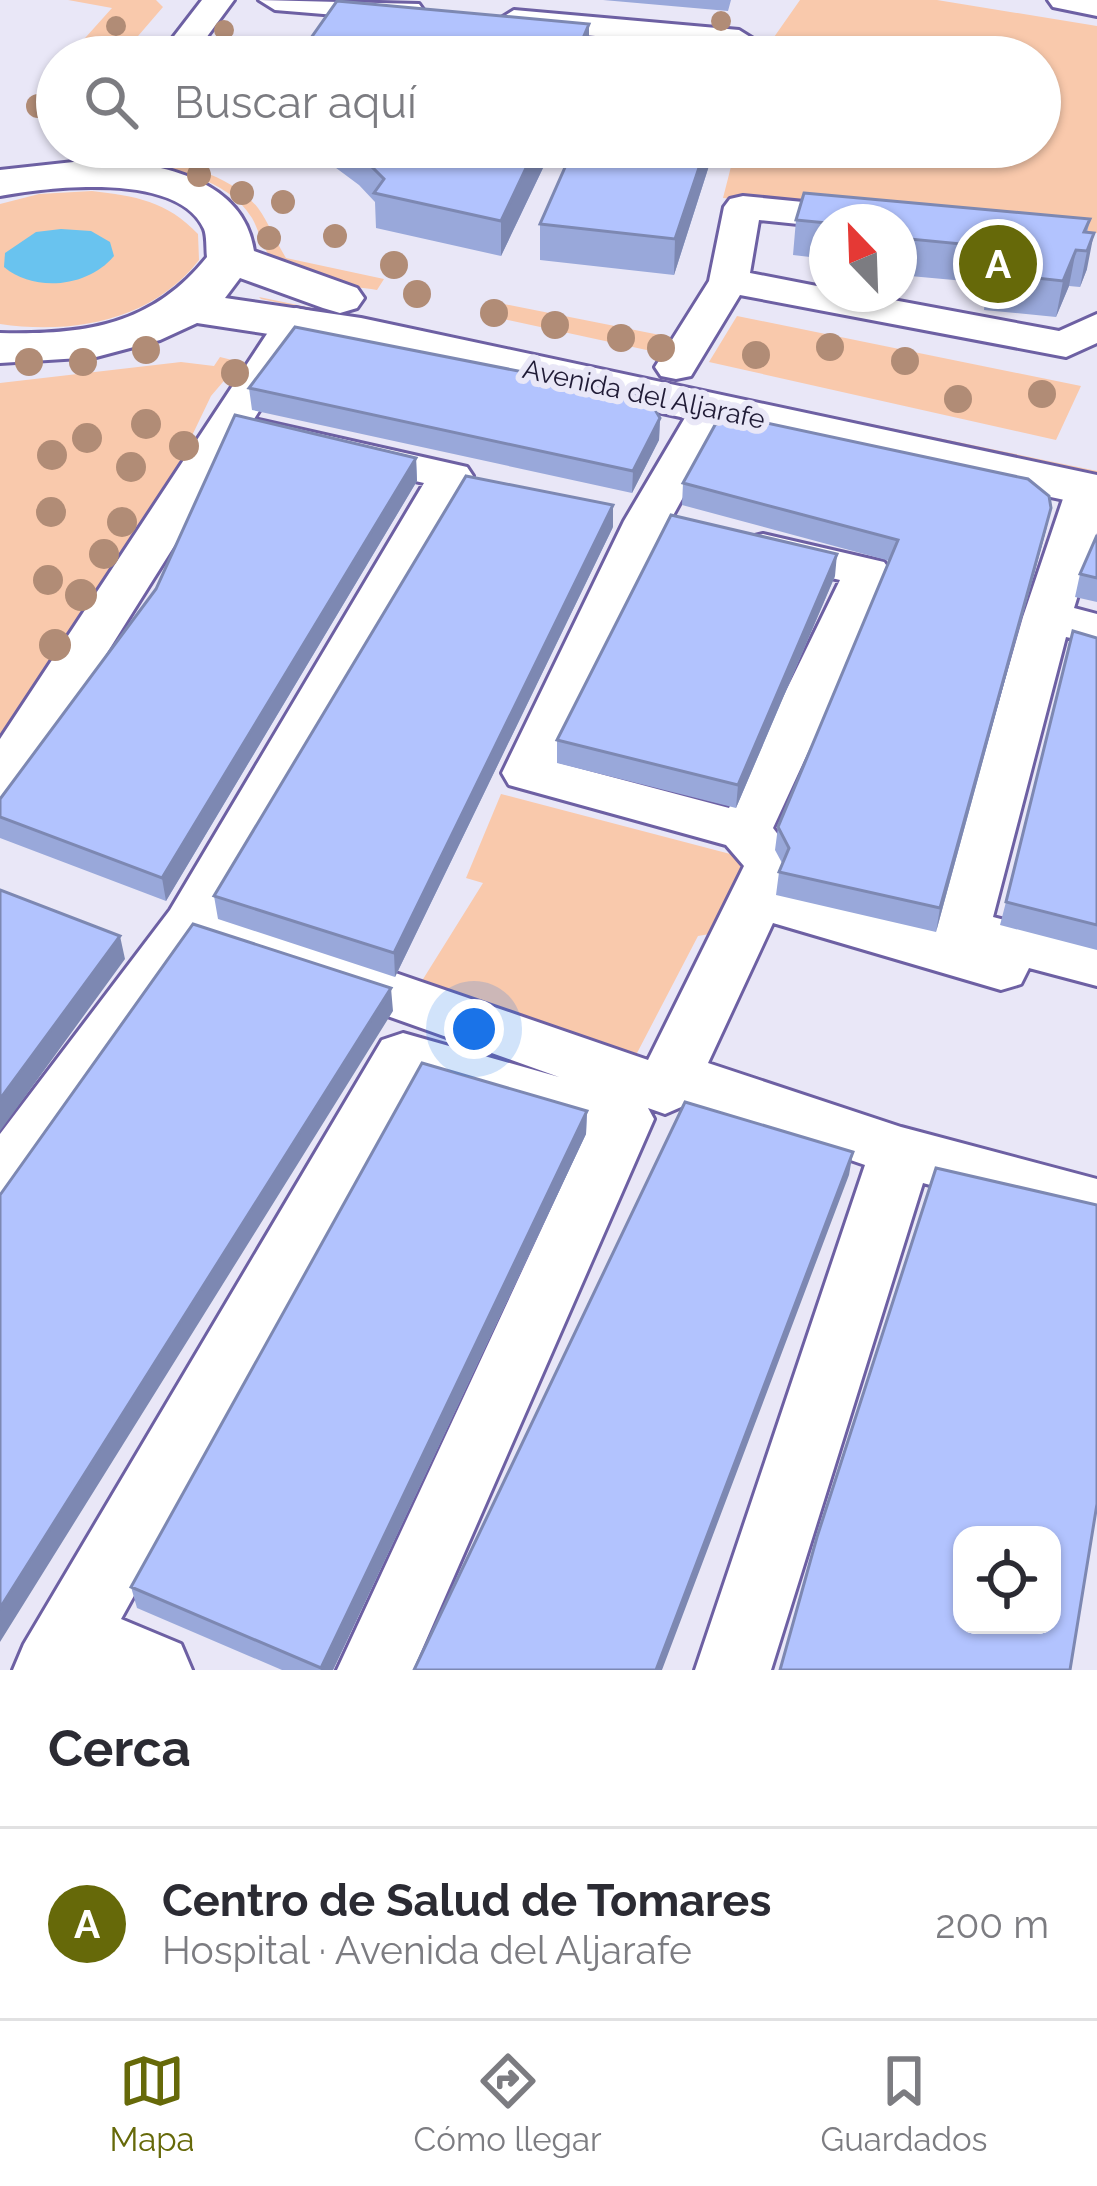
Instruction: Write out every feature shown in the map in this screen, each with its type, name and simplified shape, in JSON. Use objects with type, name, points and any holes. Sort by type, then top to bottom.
[{"type":"main road","points":[[0,183],[63,168]]},
{"type":"main road","points":[[0,348],[41,350],[123,336],[189,308],[231,259],[227,226],[198,198],[117,168]]},
{"type":"main road","name":"Avenida del Aljarafe","points":[[231,259],[324,295],[676,367],[1094,479]]},
{"type":"main road","name":"Avenida del Aljarafe","points":[[189,308],[296,320],[711,408],[1094,479]]},
{"type":"street","points":[[191,36],[218,0]]},
{"type":"street","points":[[275,0],[436,14]]},
{"type":"street","points":[[1064,0],[1097,6]]},
{"type":"street","points":[[482,18],[692,36]]},
{"type":"street","points":[[676,367],[729,280],[743,208],[809,214]]},
{"type":"street","points":[[729,280],[1066,344],[1097,326]]},
{"type":"street","points":[[0,780],[296,320]]},
{"type":"street","points":[[160,942],[665,1090],[773,864],[745,831],[528,773],[684,530],[711,408]]},
{"type":"street","points":[[0,1182],[160,942],[451,476],[225,424]]},
{"type":"street","points":[[1094,479],[1072,623],[962,930],[1097,965]]},
{"type":"street","points":[[684,530],[868,572],[745,831]]},
{"type":"street","points":[[755,898],[1097,995]]},
{"type":"street","points":[[154,1670],[62,1653],[404,1056],[623,1119],[375,1670]]},
{"type":"street","points":[[671,1074],[902,1152],[1097,1204]]},
{"type":"street","points":[[733,1670],[902,1152]]},
{"type":"shaded area","points":[[68,0],[156,0],[163,7],[138,36],[87,36],[112,8]]},
{"type":"shaded area","points":[[800,0],[937,0],[1097,26],[1097,233],[917,216],[917,204],[809,206],[723,198],[731,168],[1061,168],[1061,36],[775,36]]},
{"type":"shaded area","points":[[165,168],[189,168],[233,186],[258,208],[286,258],[384,279],[377,290],[289,272],[269,255],[241,204],[196,177]]},
{"type":"shaded area","points":[[92,191],[136,198],[174,214],[198,234],[199,260],[159,297],[110,319],[55,327],[0,324],[0,204],[39,194]]},
{"type":"shaded area","points":[[261,299],[1097,471],[1097,478]]},
{"type":"shaded area","points":[[494,302],[680,339],[665,354],[489,316]]},
{"type":"shaded area","points":[[737,316],[1081,386],[1056,440],[709,362]]},
{"type":"shaded area","points":[[220,357],[240,362],[211,396],[165,492],[0,751],[0,383],[181,362],[214,366]]},
{"type":"shaded area","points":[[501,794],[757,861],[727,931],[698,936],[636,1055],[420,984],[483,883],[466,878]]},
{"type":"water","points":[[91,231],[110,242],[114,256],[90,274],[61,283],[31,281],[4,267],[5,253],[36,232]]},
{"type":"building","points":[[337,1],[589,24],[584,36],[312,36]]},
{"type":"building","points":[[373,168],[526,168],[501,221],[374,193],[384,179]]},
{"type":"building","points":[[565,168],[699,168],[675,239],[540,224]]},
{"type":"building","points":[[804,193],[1090,219],[1084,232],[1094,233],[1087,251],[1076,250],[1063,281],[990,273],[993,247],[917,240],[917,204],[809,204],[809,221],[796,220]]},
{"type":"building","points":[[295,327],[635,394],[651,403],[660,418],[633,471],[249,388]]},
{"type":"building","points":[[235,415],[416,458],[162,878],[0,817],[0,799],[156,589]]},
{"type":"building","points":[[734,416],[1028,479],[1049,496],[1051,508],[940,908],[779,872],[789,848],[778,827],[898,540],[683,483],[715,425]]},
{"type":"building","points":[[466,476],[613,505],[394,953],[214,896]]},
{"type":"building","points":[[671,515],[837,554],[738,785],[557,740]]},
{"type":"building","points":[[1097,535],[1097,578],[1080,574]]},
{"type":"building","points":[[1073,631],[1097,638],[1097,925],[1006,902]]},
{"type":"building","points":[[0,890],[120,936],[0,1099]]},
{"type":"building","points":[[193,924],[391,988],[0,1608],[0,1195]]},
{"type":"building","points":[[422,1063],[587,1111],[321,1668],[131,1587]]},
{"type":"building","points":[[685,1102],[853,1152],[656,1670],[414,1670]]},
{"type":"building","points":[[936,1168],[1097,1205],[1097,1504],[1070,1670],[780,1670],[817,1537]]},
{"type":"place","name":"Centro de Salud de Tomares","points":[[998,264]]}]
